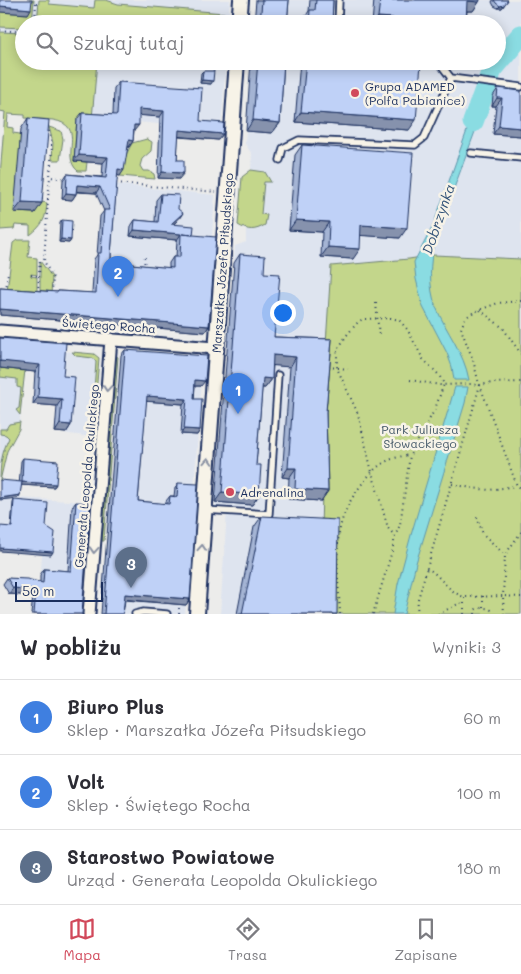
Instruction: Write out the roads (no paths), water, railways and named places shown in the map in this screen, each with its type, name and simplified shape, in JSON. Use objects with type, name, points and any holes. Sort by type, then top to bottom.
[{"type":"street","points":[[240,15],[241,0]]},
{"type":"street","name":"Marszałka Józefa Piłsudskiego","points":[[197,614],[235,70]]},
{"type":"street","name":"Świętego Rocha","points":[[0,331],[215,348]]},
{"type":"street","name":"Generała Leopolda Okulickiego","points":[[89,614],[111,340]]},
{"type":"lane","points":[[338,15],[339,0]]},
{"type":"lane","points":[[445,70],[451,78],[470,82],[521,87]]},
{"type":"lane","points":[[280,160],[283,148],[299,140],[415,145],[424,138],[451,78]]},
{"type":"lane","points":[[471,153],[521,158]]},
{"type":"lane","points":[[204,510],[269,514],[278,376]]},
{"type":"lane","points":[[135,614],[143,612],[167,614]]},
{"type":"water","points":[[480,94],[489,94],[434,242],[430,274],[433,299],[463,360],[469,380],[454,380],[447,353],[423,307],[414,262],[433,226]]},
{"type":"water","points":[[455,387],[468,387],[465,403],[416,563],[404,614],[393,614],[398,584],[411,535]]},
{"type":"waterway","name":"Dobrzynka","points":[[506,53],[521,35]]},
{"type":"waterway","name":"Dobrzynka","points":[[473,122],[492,70]]},
{"type":"place","name":"Grupa ADAMED (Polfa Pabianice)","points":[[355,93]]},
{"type":"place","name":"Volt","points":[[118,297]]},
{"type":"place","name":"Biuro Plus","points":[[238,414]]},
{"type":"place","name":"Adrenalina","points":[[230,492]]},
{"type":"place","name":"Starostwo Powiatowe","points":[[131,588]]},
{"type":"park label","name":"Park Juliusza Słowackiego","points":[[420,436]]}]
